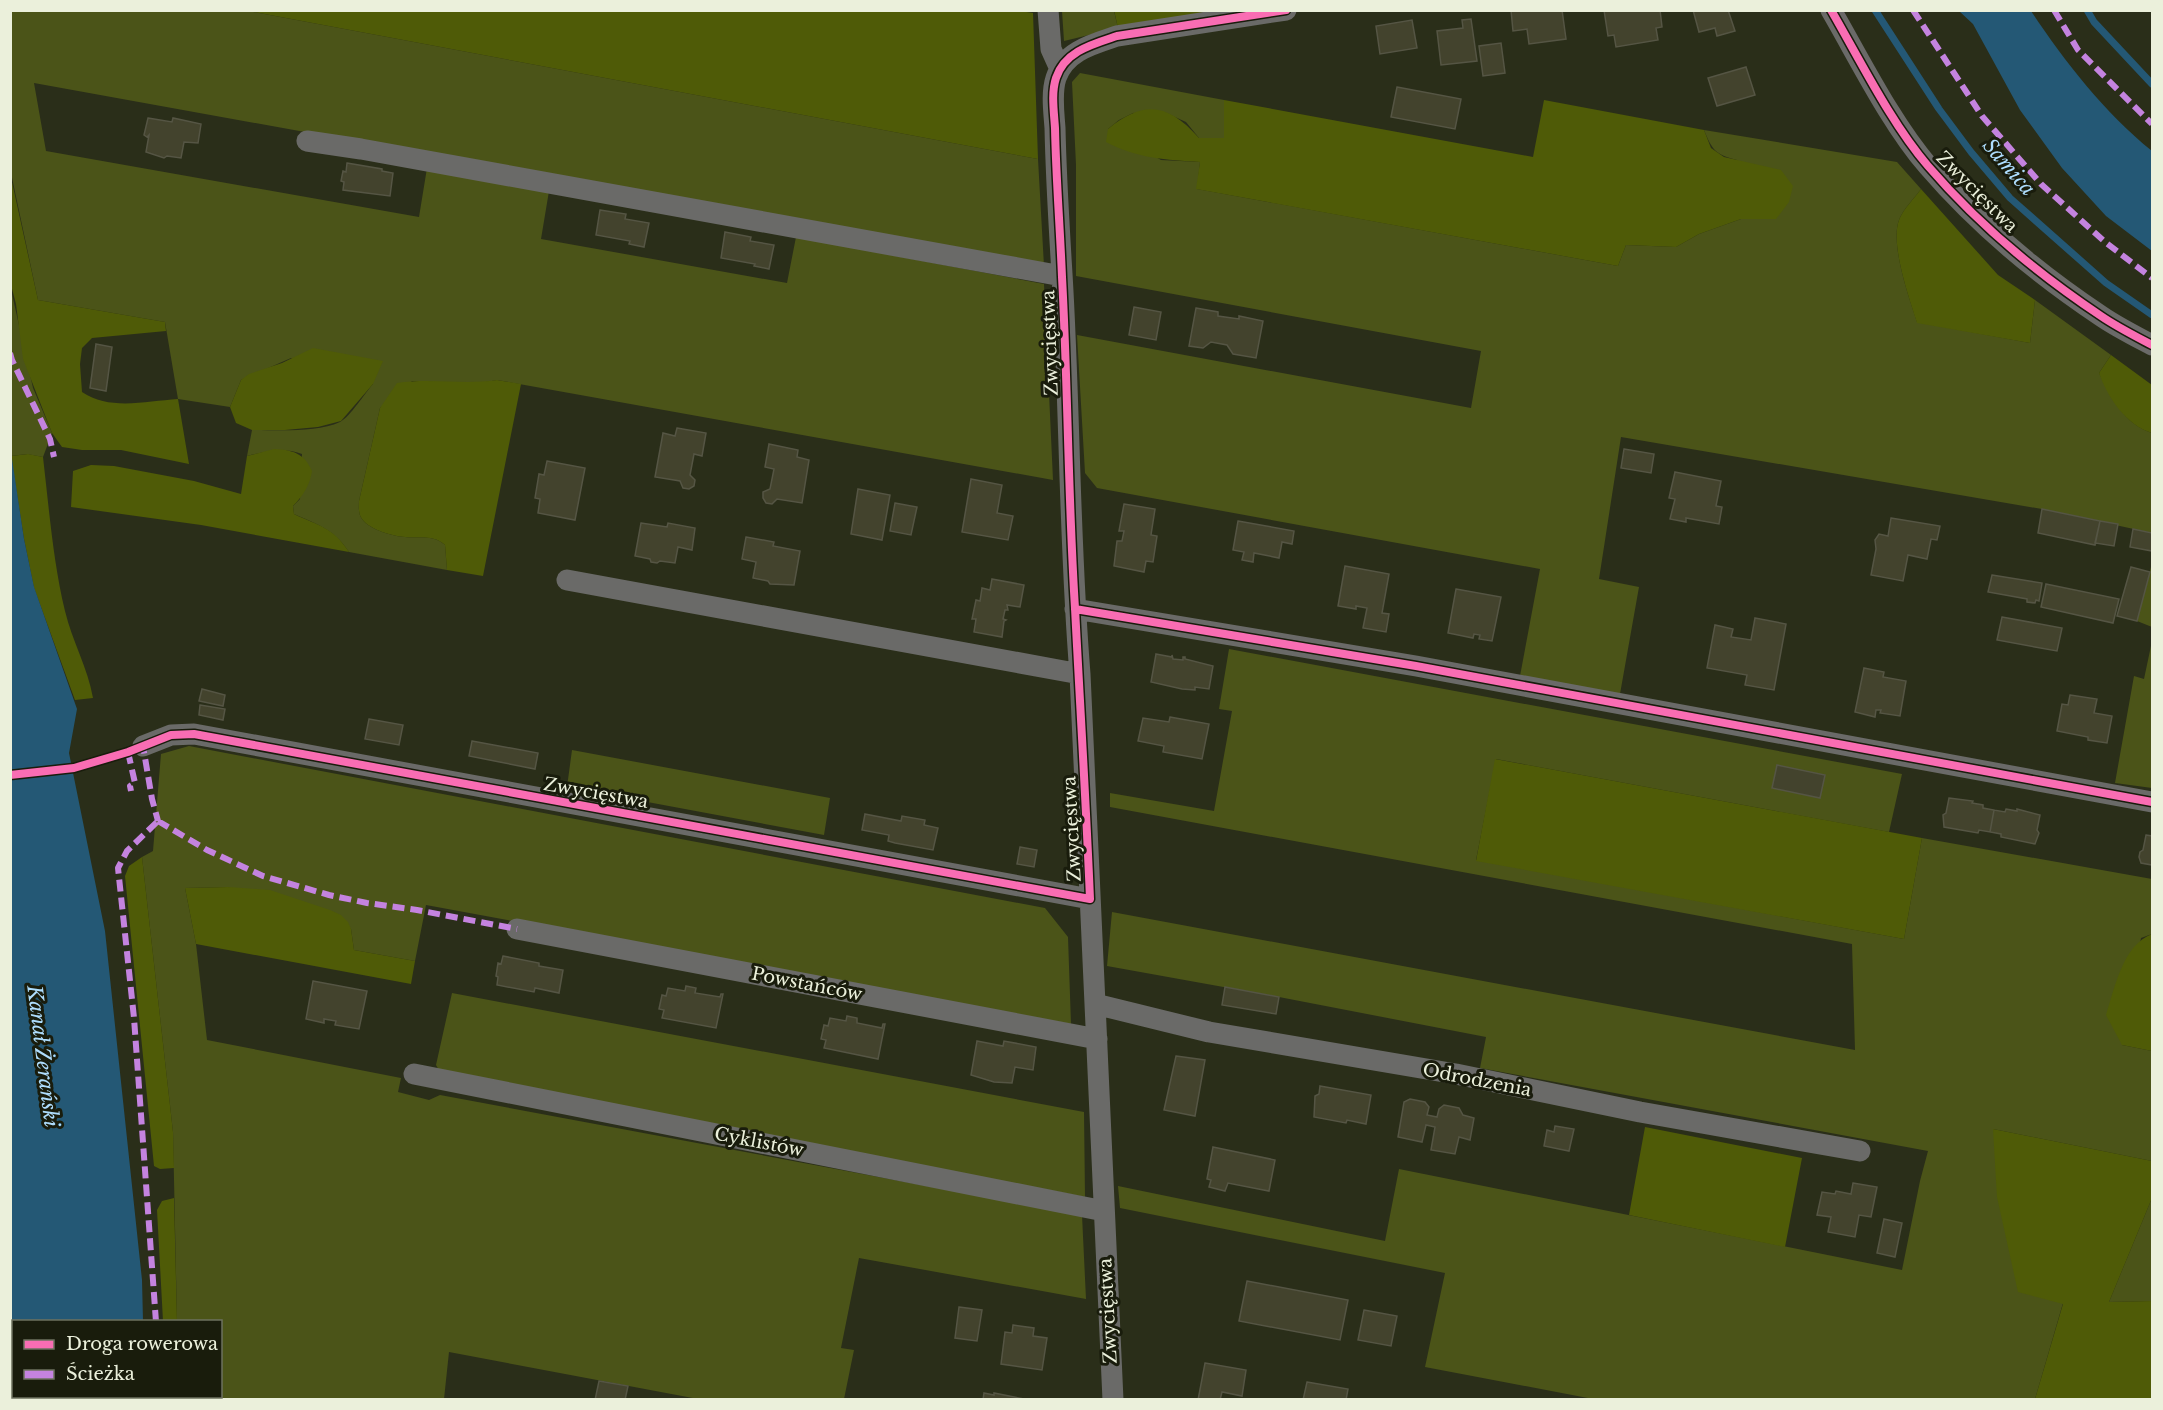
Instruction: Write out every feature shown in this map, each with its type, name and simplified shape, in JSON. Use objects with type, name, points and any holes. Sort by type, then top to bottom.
[{"type":"street","points":[[1048,10],[1051,49],[1060,69],[1070,56],[1090,45],[1117,36],[1286,10]]},
{"type":"street","name":"Zwycięstwa","points":[[1831,10],[1899,126],[1927,165],[1968,208],[2038,270],[2101,316],[2152,345]]},
{"type":"street","name":"Zwycięstwa","points":[[1060,69],[1055,80],[1054,97],[1056,187],[1062,276],[1075,609],[1080,674],[1113,1400]]},
{"type":"street","points":[[307,141],[1062,276]]},
{"type":"street","points":[[567,580],[1080,674]]},
{"type":"street","points":[[1075,609],[1416,666],[2152,802]]},
{"type":"street","name":"Zwycięstwa","points":[[143,746],[171,735],[194,734],[1090,899]]},
{"type":"street","name":"Powstańców","points":[[517,928],[1097,1039]]},
{"type":"street","name":"Odrodzenia","points":[[1095,1004],[1209,1032],[1456,1074],[1619,1107],[1860,1151]]},
{"type":"street","name":"Cyklistów","points":[[414,1074],[1104,1210]]},
{"type":"green space","points":[[1114,10],[1232,11],[1118,28]]},
{"type":"green space","points":[[10,11],[248,11],[1038,159],[1044,266],[34,83],[46,151],[419,217],[427,168],[549,191],[541,239],[787,283],[796,237],[1044,284],[1053,480],[497,380],[475,384],[412,381],[380,408],[359,501],[359,513],[366,523],[382,532],[436,539],[445,545],[447,570],[349,552],[331,533],[294,514],[293,506],[300,499],[302,454],[282,450],[247,456],[252,430],[308,429],[330,426],[344,419],[373,384],[291,358],[241,380],[230,407],[178,399],[165,322],[38,300],[11,173]]},
{"type":"green space","points":[[248,11],[1020,11],[1033,13],[1038,159]]},
{"type":"green space","points":[[1062,11],[1114,11],[1118,28],[1064,41]]},
{"type":"green space","points":[[1080,73],[1224,100],[1224,138],[1199,138],[1186,122],[1164,112],[1133,113],[1108,129],[1161,160],[1200,162],[1197,189],[1618,266],[1626,245],[1676,247],[1699,234],[1741,219],[1776,219],[1737,160],[1719,154],[1704,130],[1897,162],[1921,189],[1903,212],[1897,230],[1902,271],[1917,322],[2030,343],[2035,300],[2111,355],[2099,373],[2114,401],[2126,417],[2142,429],[2152,433],[2152,533],[2042,509],[1621,437],[1599,579],[1639,587],[1620,694],[1520,676],[1540,569],[1097,488],[1085,473],[1077,335],[1471,408],[1481,351],[1076,276],[1076,165],[1072,82]]},
{"type":"green space","points":[[1224,100],[1533,157],[1544,100],[1704,130],[1711,148],[1724,157],[1781,170],[1793,186],[1789,202],[1776,219],[1741,219],[1699,234],[1676,247],[1626,245],[1618,266],[1196,189],[1200,162],[1140,155],[1106,142],[1108,129],[1121,119],[1145,110],[1167,112],[1199,138],[1224,138]]},
{"type":"green space","points":[[10,173],[38,300],[165,322],[166,331],[92,338],[82,348],[80,364],[82,392],[93,398],[116,403],[178,399],[189,464],[121,450],[82,450],[62,447],[52,433],[23,359],[16,304],[11,285]]},
{"type":"green space","points":[[1921,189],[1998,275],[2035,300],[2030,343],[1917,323],[1902,271],[1897,230],[1903,212]]},
{"type":"green space","points":[[10,285],[33,388],[52,433],[43,457],[27,454],[11,456]]},
{"type":"green space","points":[[313,348],[383,361],[373,384],[341,421],[318,427],[285,430],[252,430],[236,423],[230,407],[241,380],[249,374],[282,363]]},
{"type":"green space","points":[[2111,355],[2152,385],[2152,433],[2126,417],[2107,392],[2099,373]]},
{"type":"green space","points":[[497,380],[521,384],[483,576],[447,570],[445,545],[436,539],[394,535],[370,526],[361,517],[359,501],[380,408],[397,383]]},
{"type":"green space","points":[[274,449],[287,450],[301,456],[312,471],[306,490],[293,506],[294,514],[331,532],[349,552],[201,525],[71,507],[73,471],[91,465],[114,466],[194,481],[241,494],[247,456]]},
{"type":"green space","points":[[28,454],[43,457],[57,573],[68,622],[88,676],[93,698],[75,700],[34,588],[11,456]]},
{"type":"green space","points":[[2152,563],[2152,627],[2137,621]]},
{"type":"green space","points":[[2152,641],[2152,788],[2115,783],[2134,676],[2144,679]]},
{"type":"green space","points":[[1229,649],[1902,774],[1889,832],[1496,759],[1476,860],[1904,939],[1922,838],[2152,879],[2152,934],[2141,938],[2122,1045],[2152,1051],[2152,1161],[1993,1129],[2063,1303],[2035,1399],[1593,1399],[1425,1367],[1445,1273],[1120,1208],[1118,1186],[1385,1241],[1399,1169],[1902,1270],[1928,1151],[1480,1068],[1486,1037],[1107,966],[1112,912],[1855,1050],[1852,944],[1110,807],[1110,793],[1214,811],[1232,711],[1219,709]]},
{"type":"green space","points":[[189,746],[1045,908],[1068,937],[1071,1024],[426,905],[415,961],[354,950],[351,929],[228,887],[185,888],[196,944],[207,1040],[401,1078],[398,1092],[429,1100],[440,1095],[1082,1215],[1086,1299],[859,1258],[841,1348],[854,1350],[844,1399],[698,1399],[449,1352],[444,1399],[181,1399],[222,1398],[222,1320],[177,1320],[173,1132],[142,857],[153,851],[161,754]]},
{"type":"green space","points":[[572,750],[830,798],[824,835],[567,787]]},
{"type":"green space","points":[[1495,759],[1922,838],[1904,939],[1476,861]]},
{"type":"green space","points":[[142,857],[173,1132],[174,1168],[160,1169],[154,1166],[125,876],[129,866]]},
{"type":"green space","points":[[228,887],[270,890],[341,915],[351,929],[354,950],[415,961],[411,984],[196,944],[185,888]]},
{"type":"green space","points":[[2152,934],[2152,1051],[2122,1045],[2106,1015],[2127,957],[2142,939]]},
{"type":"green space","points":[[452,993],[1084,1112],[1085,1197],[441,1074],[436,1065]]},
{"type":"green space","points":[[1645,1127],[1802,1158],[1785,1247],[1629,1215]]},
{"type":"green space","points":[[1993,1129],[2152,1161],[2152,1198],[2109,1302],[2152,1301],[2152,1399],[2035,1399],[2063,1304],[2018,1292],[1997,1197]]},
{"type":"green space","points":[[174,1198],[177,1320],[163,1320],[157,1210],[162,1201]]},
{"type":"green space","points":[[2152,1198],[2152,1301],[2109,1302]]},
{"type":"water","points":[[1959,11],[2031,11],[2086,86],[2134,136],[2152,151],[2152,251],[2106,216],[2062,168],[2020,110],[1973,24]]},
{"type":"water","name":"Kanał Żerański","points":[[11,452],[34,587],[77,709],[69,753],[105,931],[142,1280],[143,1320],[12,1320],[12,1398],[144,1399],[11,1399]]},
{"type":"building","points":[[1511,10],[1562,10],[1566,39],[1529,44],[1527,29],[1513,31]]},
{"type":"building","points":[[1604,10],[1660,10],[1662,27],[1656,28],[1658,40],[1616,47],[1614,35],[1608,36]]},
{"type":"building","points":[[1693,10],[1728,10],[1735,31],[1717,36],[1715,28],[1699,32]]},
{"type":"building","points":[[1471,19],[1477,61],[1441,65],[1437,31],[1463,28],[1462,20]]},
{"type":"building","points":[[1412,20],[1417,48],[1380,54],[1376,26]]},
{"type":"building","points":[[1501,43],[1505,73],[1483,76],[1479,46]]},
{"type":"building","points":[[1746,67],[1755,95],[1717,106],[1708,78]]},
{"type":"building","points":[[1397,87],[1461,99],[1455,129],[1391,117]]},
{"type":"building","points":[[148,118],[172,122],[173,118],[201,124],[198,143],[184,142],[181,158],[167,156],[164,158],[146,152],[149,135],[147,137],[144,135]]},
{"type":"building","points":[[347,163],[393,173],[390,196],[343,190],[344,182],[341,181],[343,171],[346,172]]},
{"type":"building","points":[[600,210],[626,214],[625,219],[649,223],[644,247],[629,244],[630,241],[596,235]]},
{"type":"building","points":[[725,232],[751,237],[750,241],[774,245],[769,269],[721,258]]},
{"type":"building","points":[[1134,307],[1161,312],[1156,340],[1129,335]]},
{"type":"building","points":[[1196,308],[1218,312],[1218,316],[1239,319],[1239,316],[1263,321],[1256,358],[1233,354],[1227,345],[1211,342],[1203,348],[1189,346]]},
{"type":"building","points":[[96,344],[112,347],[106,391],[90,388]]},
{"type":"building","points":[[677,428],[706,433],[702,456],[694,454],[690,475],[695,480],[694,486],[689,489],[683,488],[680,481],[655,477],[663,433],[675,436]]},
{"type":"building","points":[[769,444],[798,450],[797,457],[809,460],[802,503],[777,499],[772,504],[766,503],[763,498],[763,492],[770,489],[774,469],[765,467]]},
{"type":"building","points":[[1624,449],[1654,454],[1651,473],[1621,468]]},
{"type":"building","points":[[547,461],[585,468],[575,520],[538,513],[540,499],[535,498],[539,474],[544,475]]},
{"type":"building","points":[[1675,472],[1721,481],[1716,506],[1722,507],[1719,524],[1686,518],[1686,522],[1670,519],[1675,499],[1669,498]]},
{"type":"building","points":[[971,479],[1002,485],[997,513],[1013,516],[1008,540],[962,532]]},
{"type":"building","points":[[858,489],[890,495],[882,540],[851,534]]},
{"type":"building","points":[[895,503],[917,507],[911,535],[890,531]]},
{"type":"building","points":[[1124,504],[1155,509],[1151,535],[1157,536],[1153,562],[1146,561],[1144,572],[1114,566],[1117,541],[1122,541],[1124,531],[1119,531]]},
{"type":"building","points":[[2042,509],[2100,521],[2095,545],[2038,533]]},
{"type":"building","points":[[1891,518],[1940,526],[1937,540],[1931,539],[1927,559],[1908,555],[1903,581],[1871,575],[1876,549],[1875,540],[1879,534],[1888,536]]},
{"type":"building","points":[[1238,521],[1294,531],[1292,544],[1282,542],[1279,558],[1254,553],[1253,562],[1242,560],[1244,552],[1233,550]]},
{"type":"building","points":[[2100,521],[2118,524],[2114,546],[2095,543]]},
{"type":"building","points":[[641,523],[667,527],[668,523],[695,528],[692,550],[678,547],[675,563],[651,562],[650,559],[635,556]]},
{"type":"building","points":[[2133,529],[2152,533],[2152,551],[2130,547]]},
{"type":"building","points":[[746,537],[774,542],[773,546],[800,551],[794,585],[770,584],[768,581],[753,578],[756,562],[742,559]]},
{"type":"building","points":[[1345,566],[1389,574],[1382,613],[1389,614],[1386,632],[1363,628],[1367,608],[1338,606]]},
{"type":"building","points":[[2131,567],[2150,572],[2137,621],[2117,616]]},
{"type":"building","points":[[1992,575],[2042,583],[2039,601],[2027,602],[2027,599],[1988,592]]},
{"type":"building","points":[[992,579],[1024,585],[1020,607],[1007,605],[1002,637],[974,632],[976,619],[972,619],[976,600],[980,601],[982,588],[990,590]]},
{"type":"building","points":[[2046,584],[2119,599],[2113,623],[2041,607]]},
{"type":"building","points":[[1456,589],[1501,597],[1492,641],[1479,639],[1480,635],[1474,634],[1473,638],[1448,633]]},
{"type":"building","points":[[2002,617],[2062,628],[2057,651],[1997,640]]},
{"type":"building","points":[[1755,618],[1786,624],[1774,690],[1745,685],[1747,675],[1707,668],[1715,625],[1733,629],[1731,637],[1751,640]]},
{"type":"building","points":[[1156,654],[1172,657],[1172,655],[1173,659],[1183,660],[1185,657],[1185,659],[1213,666],[1209,689],[1195,687],[1195,690],[1182,689],[1151,682]]},
{"type":"building","points":[[1864,668],[1884,672],[1883,677],[1906,681],[1900,716],[1880,713],[1881,710],[1876,710],[1875,717],[1855,712]]},
{"type":"building","points":[[202,689],[225,695],[223,706],[199,701]]},
{"type":"building","points":[[2070,695],[2097,699],[2094,713],[2112,716],[2107,743],[2057,731],[2062,704],[2068,705]]},
{"type":"building","points":[[200,705],[225,709],[223,720],[199,715]]},
{"type":"building","points":[[1170,717],[1209,724],[1202,759],[1163,752],[1164,746],[1138,741],[1143,718],[1169,722]]},
{"type":"building","points":[[369,719],[403,725],[399,745],[365,739]]},
{"type":"building","points":[[472,741],[538,753],[535,769],[469,756]]},
{"type":"building","points":[[1777,765],[1825,775],[1820,798],[1772,788]]},
{"type":"building","points":[[1949,798],[1973,801],[1972,803],[1983,805],[1983,808],[1994,810],[1990,832],[1979,830],[1978,833],[1944,827],[1943,815],[1946,813]]},
{"type":"building","points":[[2006,809],[2017,811],[2017,809],[2040,815],[2037,830],[2039,833],[2035,844],[2001,837],[2001,834],[1990,832],[1994,810],[2005,812]]},
{"type":"building","points":[[865,814],[901,821],[902,816],[925,820],[924,825],[938,828],[933,850],[895,843],[888,841],[889,835],[862,830]]},
{"type":"building","points":[[2146,835],[2152,836],[2152,865],[2141,863],[2139,857]]},
{"type":"building","points":[[1020,847],[1037,850],[1034,867],[1017,864]]},
{"type":"building","points":[[503,956],[563,970],[559,993],[535,988],[534,992],[497,985],[498,963],[501,964]]},
{"type":"building","points":[[313,981],[367,991],[359,1029],[335,1025],[336,1021],[324,1019],[324,1023],[306,1019]]},
{"type":"building","points":[[686,986],[696,988],[695,993],[720,997],[723,994],[716,1028],[662,1018],[664,1010],[659,1009],[662,995],[666,996],[668,988],[685,991]]},
{"type":"building","points":[[1225,987],[1279,997],[1276,1014],[1222,1005]]},
{"type":"building","points":[[847,1016],[857,1018],[857,1023],[882,1028],[885,1024],[878,1059],[824,1048],[826,1040],[821,1039],[824,1025],[828,1026],[830,1018],[846,1021]]},
{"type":"building","points":[[977,1041],[1003,1046],[1004,1041],[1036,1047],[1033,1070],[1015,1067],[1012,1083],[994,1082],[971,1075]]},
{"type":"building","points":[[1176,1056],[1205,1060],[1195,1116],[1164,1110]]},
{"type":"building","points":[[1320,1086],[1371,1095],[1366,1124],[1314,1117],[1315,1096],[1319,1094]]},
{"type":"building","points":[[1410,1099],[1425,1102],[1429,1107],[1427,1115],[1437,1117],[1439,1109],[1444,1105],[1459,1108],[1463,1115],[1474,1118],[1470,1140],[1459,1137],[1455,1154],[1431,1150],[1435,1127],[1426,1125],[1422,1142],[1398,1137],[1404,1102]]},
{"type":"building","points":[[1555,1126],[1574,1129],[1569,1151],[1544,1146],[1547,1130],[1554,1132]]},
{"type":"building","points":[[1213,1147],[1275,1160],[1269,1191],[1228,1183],[1225,1191],[1209,1187],[1211,1180],[1207,1179]]},
{"type":"building","points":[[1853,1183],[1877,1187],[1871,1217],[1859,1215],[1855,1237],[1828,1232],[1831,1217],[1817,1215],[1822,1192],[1835,1194],[1836,1191],[1851,1194]]},
{"type":"building","points":[[1884,1219],[1902,1223],[1895,1257],[1877,1253]]},
{"type":"building","points":[[1247,1281],[1348,1300],[1340,1340],[1239,1321]]},
{"type":"building","points":[[959,1307],[982,1310],[977,1341],[955,1338]]},
{"type":"building","points":[[1364,1310],[1397,1316],[1391,1346],[1358,1340]]},
{"type":"building","points":[[1013,1325],[1034,1328],[1033,1336],[1047,1338],[1042,1370],[1001,1364],[1005,1332],[1012,1333]]},
{"type":"building","points":[[1205,1363],[1246,1370],[1242,1396],[1222,1392],[1220,1400],[1198,1400]]},
{"type":"building","points":[[599,1381],[628,1386],[625,1400],[595,1400]]},
{"type":"building","points":[[1307,1382],[1348,1389],[1346,1400],[1303,1400]]},
{"type":"building","points":[[984,1393],[994,1395],[994,1393],[1024,1399],[983,1400]]},
{"type":"waterway","name":"Samica","points":[[1875,10],[1939,109],[1971,152],[2010,198],[2106,283],[2152,315]]},
{"type":"waterway","points":[[2087,10],[2094,22],[2152,84]]},
{"type":"marked path","points":[[1913,10],[1982,116],[2041,184],[2105,242],[2152,278]]},
{"type":"marked path","points":[[2054,10],[2078,50],[2152,124]]},
{"type":"marked path","points":[[10,353],[50,439],[54,457]]},
{"type":"marked path","points":[[139,748],[143,746],[158,821]]},
{"type":"marked path","points":[[128,752],[135,783],[130,786],[131,791]]},
{"type":"marked path","points":[[158,821],[207,850],[263,876],[329,895],[367,903],[517,929]]},
{"type":"marked path","points":[[156,1320],[134,1018],[118,868],[127,851],[158,821]]},
{"type":"cycle path","points":[[10,775],[74,768],[128,752],[171,735],[194,734],[1090,899],[1071,525],[1054,84],[1060,69],[1073,55],[1117,36],[1286,10]]},
{"type":"cycle path","points":[[1831,10],[1901,131],[1928,166],[1967,208],[2009,247],[2054,283],[2107,320],[2152,345]]},
{"type":"cycle path","points":[[1075,609],[1416,666],[2152,802]]}]
